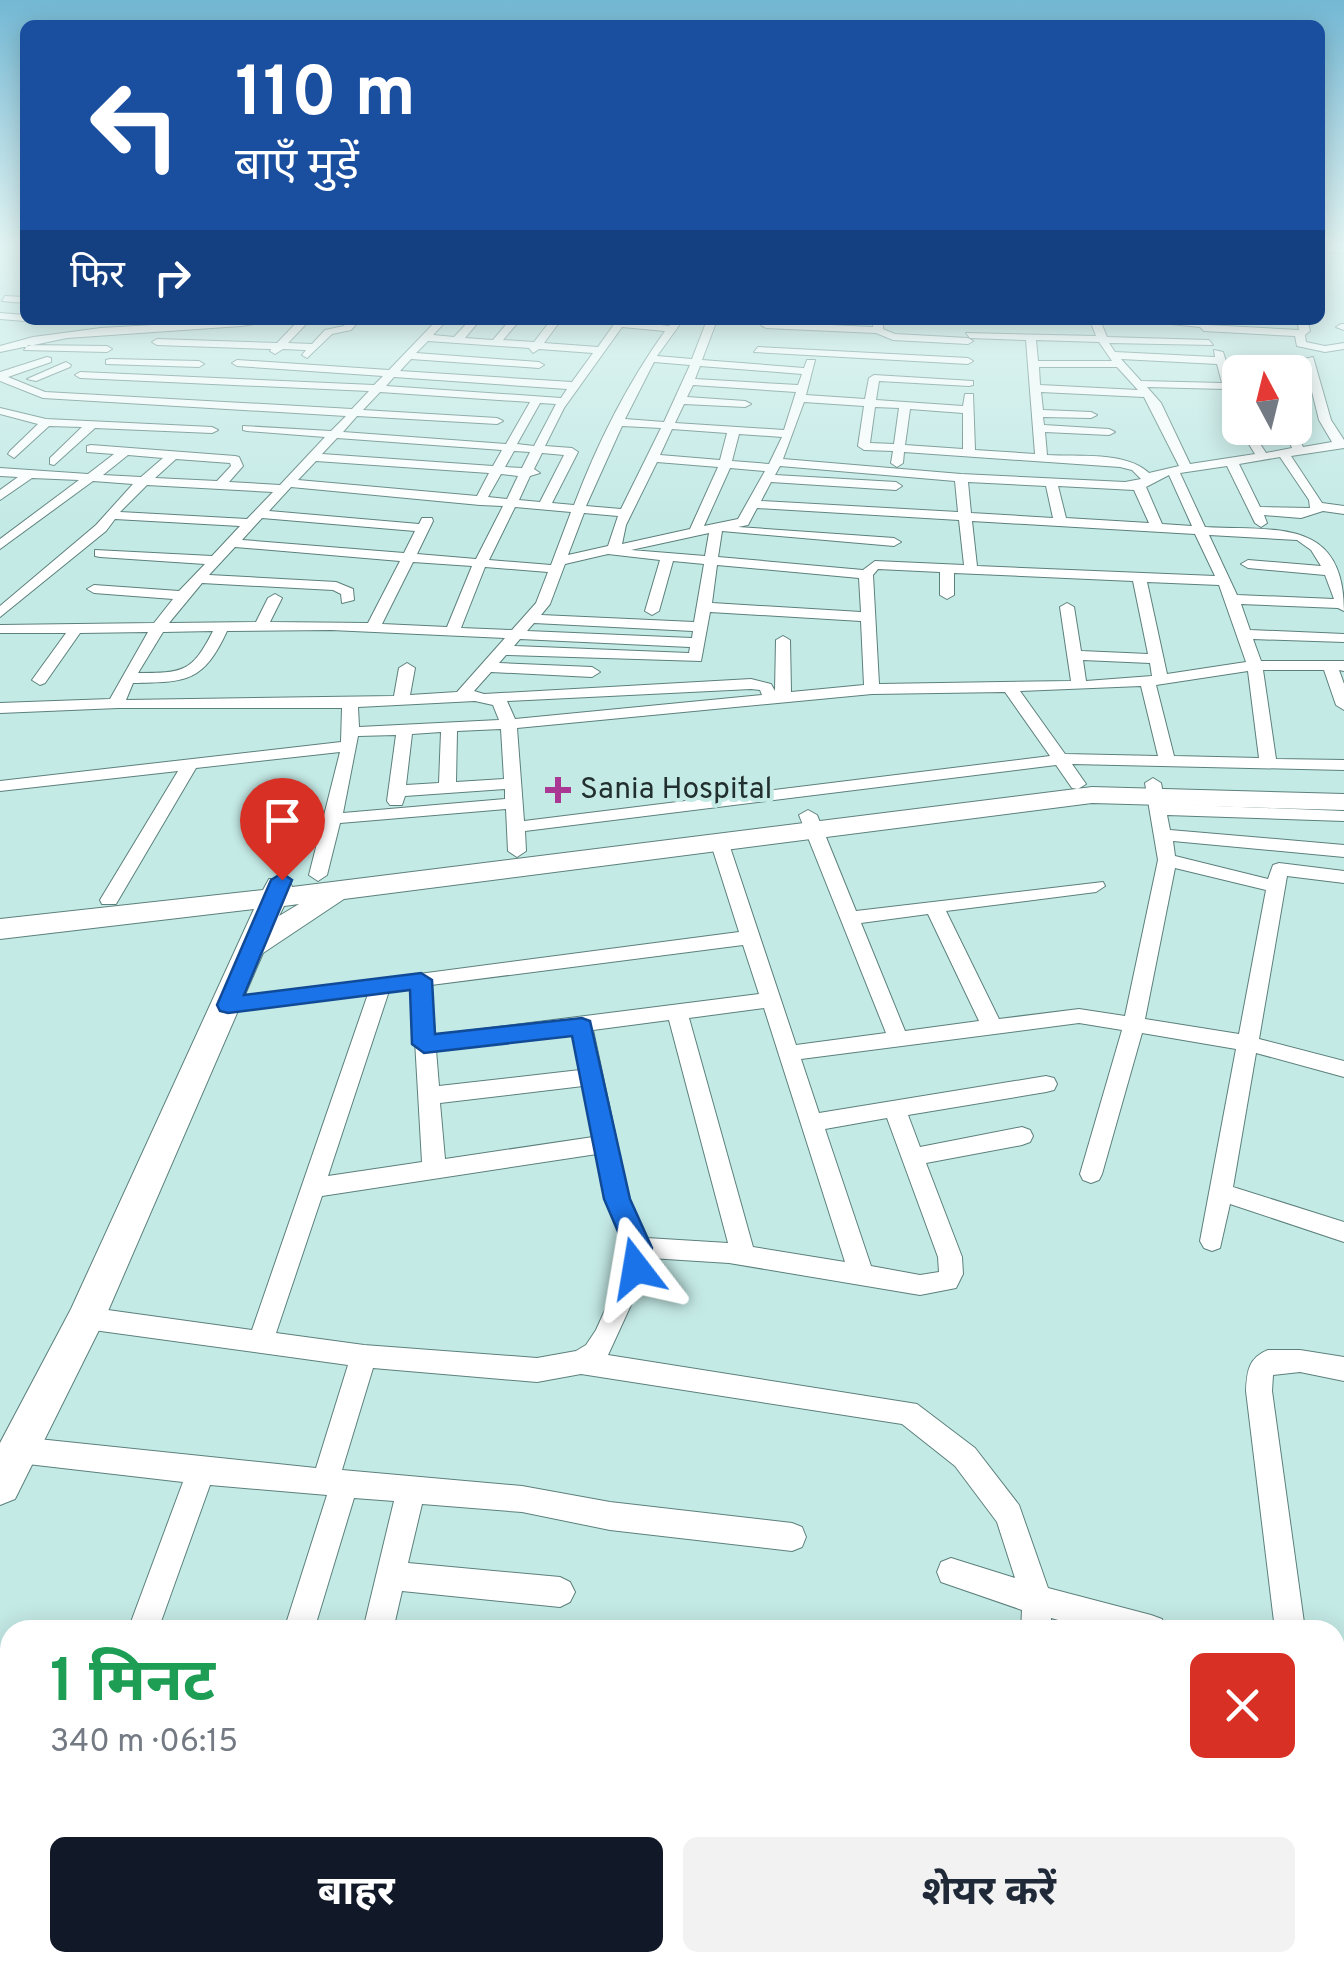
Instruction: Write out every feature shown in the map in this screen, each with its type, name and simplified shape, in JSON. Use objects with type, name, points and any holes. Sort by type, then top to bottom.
[{"type":"main road","points":[[0,914],[109,900],[277,889],[719,841],[1003,790],[1078,784],[1344,788]]},
{"type":"main road","points":[[253,946],[328,883],[516,839],[813,822],[1158,787],[1344,802]]},
{"type":"main road","points":[[0,929],[219,904],[277,889]]},
{"type":"main road","points":[[0,1485],[86,1318],[277,889]]},
{"type":"main road","points":[[219,904],[253,946]]},
{"type":"street","points":[[3,348],[29,340]]},
{"type":"street","points":[[172,343],[175,340]]},
{"type":"street","points":[[232,340],[232,360]]},
{"type":"street","points":[[260,364],[286,340]]},
{"type":"street","points":[[294,366],[322,340]]},
{"type":"street","points":[[118,702],[155,631],[183,595],[424,340]]},
{"type":"street","points":[[458,340],[600,350]]},
{"type":"street","points":[[523,364],[541,340]]},
{"type":"street","points":[[452,633],[480,563],[526,472],[564,401],[607,340]]},
{"type":"street","points":[[462,697],[550,592],[575,510],[590,476],[650,359],[664,340]]},
{"type":"street","points":[[613,552],[626,514],[689,382],[704,340]]},
{"type":"street","points":[[754,366],[762,340]]},
{"type":"street","points":[[969,340],[969,454]]},
{"type":"street","points":[[1031,340],[1041,458]]},
{"type":"street","points":[[1100,340],[1209,343]]},
{"type":"street","points":[[1100,340],[1145,389],[1180,470],[1199,531],[1232,598],[1255,665],[1268,763]]},
{"type":"street","points":[[1208,340],[1222,361]]},
{"type":"street","points":[[1302,340],[1305,347],[1344,346]]},
{"type":"street","points":[[140,342],[315,347]]},
{"type":"street","points":[[760,345],[968,361]]},
{"type":"street","points":[[760,345],[868,346]]},
{"type":"street","points":[[3,348],[199,364],[232,360],[390,375],[577,386]]},
{"type":"street","points":[[567,360],[575,348]]},
{"type":"street","points":[[408,356],[539,365]]},
{"type":"street","points":[[230,543],[407,559],[557,565],[743,522],[789,434],[809,366],[650,359]]},
{"type":"street","points":[[0,376],[47,360]]},
{"type":"street","points":[[0,546],[132,452],[163,426],[209,375],[232,360]]},
{"type":"street","points":[[1032,364],[1222,361]]},
{"type":"street","points":[[199,364],[209,375]]},
{"type":"street","points":[[0,402],[66,366]]},
{"type":"street","points":[[552,384],[560,372]]},
{"type":"street","points":[[80,375],[209,375],[564,401]]},
{"type":"street","points":[[0,376],[42,395],[498,421]]},
{"type":"street","points":[[968,383],[876,378],[864,446],[1129,464],[1143,482],[1158,528]]},
{"type":"street","points":[[467,395],[479,380]]},
{"type":"street","points":[[933,407],[934,380]]},
{"type":"street","points":[[512,398],[522,382]]},
{"type":"street","points":[[689,382],[870,404],[968,410]]},
{"type":"street","points":[[1312,384],[1313,396],[1344,462]]},
{"type":"street","points":[[1034,388],[1222,389]]},
{"type":"street","points":[[480,502],[537,399]]},
{"type":"street","points":[[680,400],[744,404]]},
{"type":"street","points":[[896,471],[905,406]]},
{"type":"street","points":[[236,438],[269,407]]},
{"type":"street","points":[[0,411],[46,422],[212,430]]},
{"type":"street","points":[[1037,413],[1091,416]]},
{"type":"street","points":[[14,454],[46,422]]},
{"type":"street","points":[[617,422],[789,434]]},
{"type":"street","points":[[54,461],[92,424]]},
{"type":"street","points":[[247,428],[572,452],[543,508]]},
{"type":"street","points":[[1039,428],[1109,432]]},
{"type":"street","points":[[694,534],[726,464],[734,430]]},
{"type":"street","points":[[1255,445],[1263,457]]},
{"type":"street","points":[[1297,445],[1300,452]]},
{"type":"street","points":[[773,469],[896,471],[1094,485],[1143,482],[1180,470],[1336,446]]},
{"type":"street","points":[[90,449],[234,460],[237,466],[220,485]]},
{"type":"street","points":[[1284,454],[1317,506],[1344,510]]},
{"type":"street","points":[[0,612],[101,528],[125,497],[174,455]]},
{"type":"street","points":[[312,457],[590,476]]},
{"type":"street","points":[[654,458],[896,486]]},
{"type":"street","points":[[1082,461],[1094,485]]},
{"type":"street","points":[[1232,463],[1266,534]]},
{"type":"street","points":[[0,472],[284,486],[626,514]]},
{"type":"street","points":[[0,495],[29,474]]},
{"type":"street","points":[[962,478],[971,570]]},
{"type":"street","points":[[1052,482],[1061,523]]},
{"type":"street","points":[[755,504],[1266,534],[1310,540],[1343,601],[1232,598]]},
{"type":"street","points":[[1256,511],[1301,514],[1312,513],[1317,506]]},
{"type":"street","points":[[111,515],[425,524],[374,628]]},
{"type":"street","points":[[719,530],[894,542]]},
{"type":"street","points":[[690,708],[719,530]]},
{"type":"street","points":[[613,552],[866,574]]},
{"type":"street","points":[[100,554],[214,560]]},
{"type":"street","points":[[652,611],[668,557]]},
{"type":"street","points":[[1248,564],[1328,571]]},
{"type":"street","points":[[872,689],[866,574],[872,566],[1222,581]]},
{"type":"street","points":[[947,569],[947,595]]},
{"type":"street","points":[[1092,1174],[1134,1024],[1167,860],[1158,787],[1156,660],[1140,578]]},
{"type":"street","points":[[198,580],[336,586],[345,589],[347,600]]},
{"type":"street","points":[[94,589],[183,595]]},
{"type":"street","points":[[260,628],[275,598]]},
{"type":"street","points":[[704,607],[866,617]]},
{"type":"street","points":[[1067,607],[1078,686]]},
{"type":"street","points":[[531,619],[605,622],[698,643]]},
{"type":"street","points":[[589,692],[605,622]]},
{"type":"street","points":[[1,631],[374,628],[513,636],[600,647],[633,656],[662,657],[698,643]]},
{"type":"street","points":[[129,678],[194,673],[205,664],[221,629]]},
{"type":"street","points":[[40,680],[74,630]]},
{"type":"street","points":[[1245,634],[1344,638]]},
{"type":"street","points":[[777,698],[782,640]]},
{"type":"street","points":[[500,650],[698,643]]},
{"type":"street","points":[[1073,655],[1156,660]]},
{"type":"street","points":[[627,689],[633,656]]},
{"type":"street","points":[[657,686],[662,657]]},
{"type":"street","points":[[0,786],[190,764],[405,728],[509,724],[872,689],[1155,681],[1255,665],[1337,666],[1344,705]]},
{"type":"street","points":[[486,667],[592,672]]},
{"type":"street","points":[[401,700],[407,668]]},
{"type":"street","points":[[0,708],[118,702],[349,704],[657,686],[762,685],[777,698]]},
{"type":"street","points":[[1010,688],[1078,784]]},
{"type":"street","points":[[490,697],[505,708],[509,724],[516,839],[1062,759],[1158,787],[1344,816]]},
{"type":"street","points":[[328,883],[331,819],[350,739],[349,704]]},
{"type":"street","points":[[448,786],[449,726]]},
{"type":"street","points":[[395,813],[405,728]]},
{"type":"street","points":[[1158,787],[1268,763],[1344,766]]},
{"type":"street","points":[[109,900],[190,764]]},
{"type":"street","points":[[397,790],[513,783]]},
{"type":"street","points":[[331,819],[515,803]]},
{"type":"street","points":[[813,822],[898,1038]]},
{"type":"street","points":[[1162,835],[1344,851]]},
{"type":"street","points":[[719,841],[862,1276]]},
{"type":"street","points":[[1167,860],[1276,886]]},
{"type":"street","points":[[1212,1241],[1279,869],[1344,877]]},
{"type":"street","points":[[848,918],[1096,886]]},
{"type":"street","points":[[934,906],[991,1024]]},
{"type":"street","points":[[228,1005],[752,937]]},
{"type":"street","points":[[421,980],[434,1170]]},
{"type":"street","points":[[260,1344],[381,986]]},
{"type":"street","points":[[424,1044],[772,1000]]},
{"type":"street","points":[[677,1014],[743,1255]]},
{"type":"street","points":[[790,1053],[991,1024],[1079,1016],[1247,1043],[1344,1069]]},
{"type":"street","points":[[582,1026],[622,1217],[638,1248],[636,1268],[605,1337],[595,1353],[582,1362]]},
{"type":"street","points":[[427,1096],[591,1077]]},
{"type":"street","points":[[813,1122],[1046,1084]]},
{"type":"street","points":[[638,1248],[743,1255],[920,1285],[947,1280],[951,1274],[950,1257],[895,1110]]},
{"type":"street","points":[[912,1157],[1022,1136]]},
{"type":"street","points":[[312,1188],[604,1144]]},
{"type":"street","points":[[1221,1192],[1344,1232]]},
{"type":"street","points":[[86,1318],[364,1356],[537,1370],[582,1362],[781,1390],[908,1413],[965,1457],[1008,1515],[1036,1615]]},
{"type":"street","points":[[302,1620],[364,1356]]},
{"type":"street","points":[[1289,1620],[1260,1371],[1268,1362],[1283,1359],[1344,1369]]},
{"type":"street","points":[[19,1450],[201,1472],[522,1499],[610,1516],[792,1537]]},
{"type":"street","points":[[147,1620],[201,1472]]},
{"type":"street","points":[[381,1620],[411,1489]]},
{"type":"street","points":[[950,1572],[1036,1615],[1074,1620]]},
{"type":"street","points":[[393,1576],[560,1592]]},
{"type":"place","name":"Sania Hospital","points":[[558,790]]},
{"type":"route","points":[[282,880],[228,1005],[421,980],[424,1044],[582,1026],[617,1199],[638,1248],[636,1268]]}]
